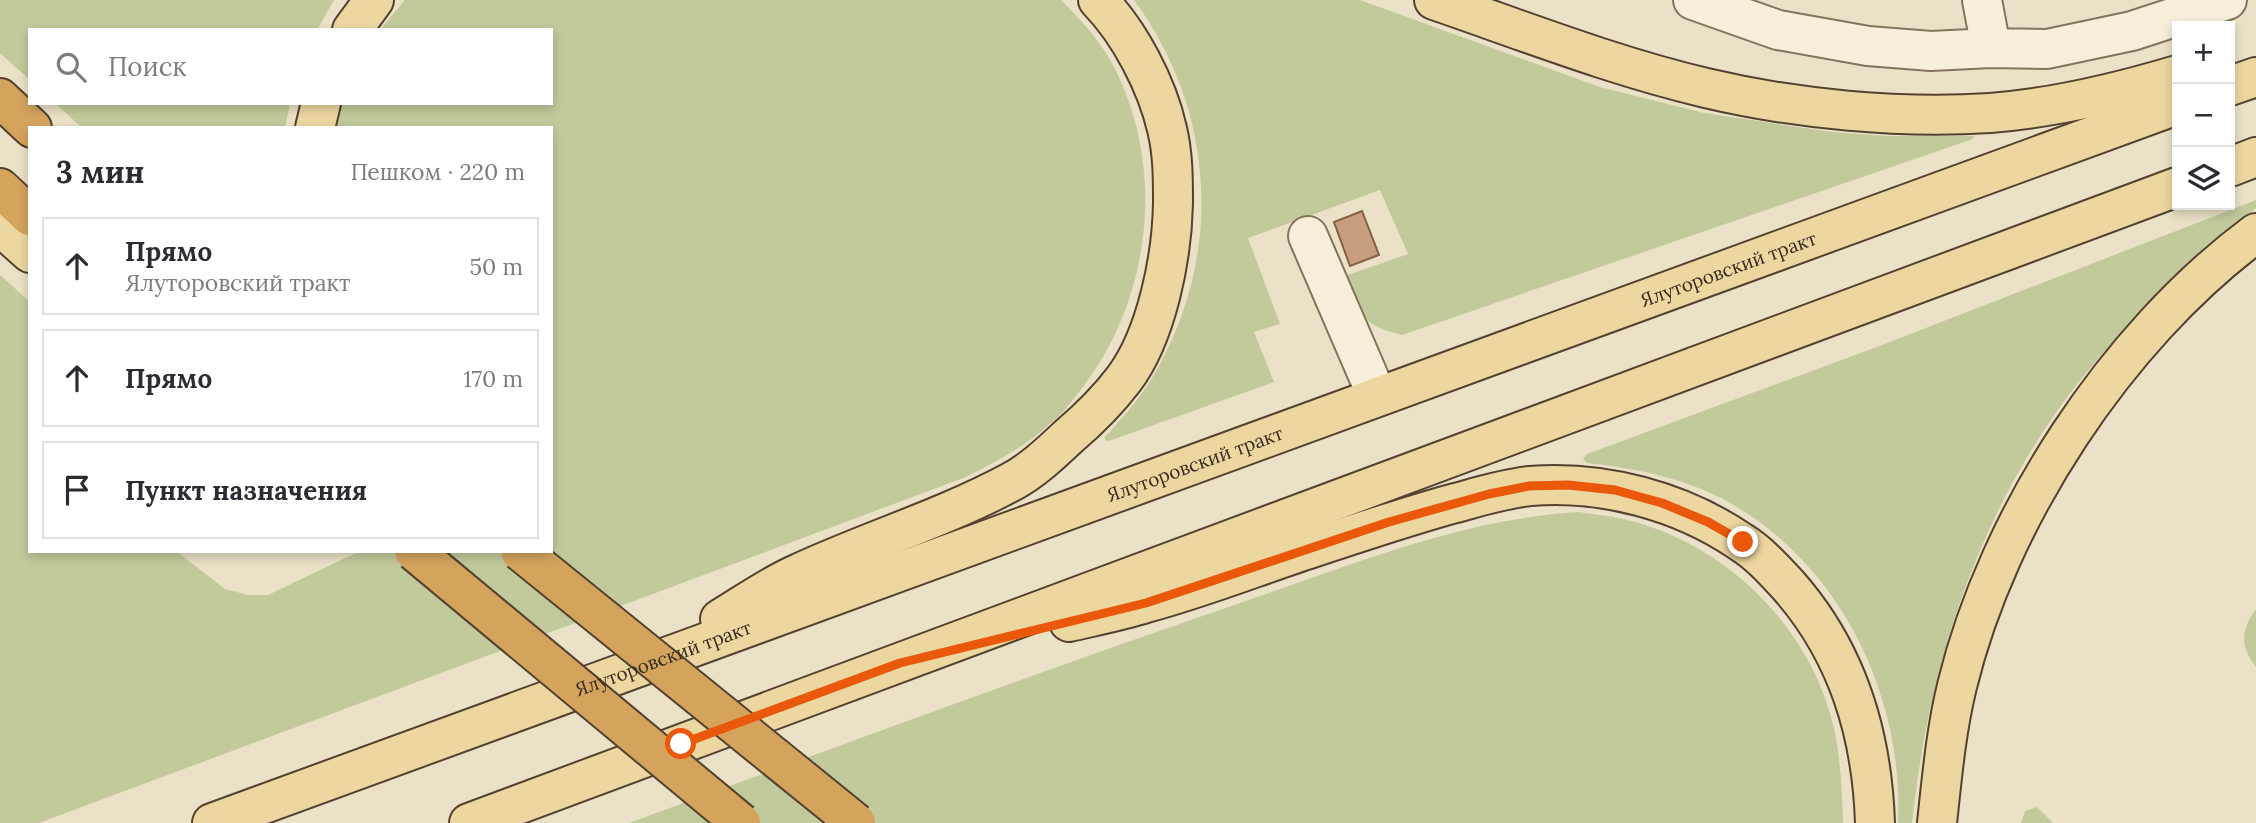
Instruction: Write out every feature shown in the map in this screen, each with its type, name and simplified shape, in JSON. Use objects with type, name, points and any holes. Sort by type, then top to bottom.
[{"type":"highway","points":[[0,98],[30,126]]},
{"type":"highway","points":[[0,188],[28,214]]},
{"type":"highway","points":[[416,553],[741,823]]},
{"type":"highway","points":[[522,553],[856,823]]},
{"type":"main road","points":[[353,28],[374,0]]},
{"type":"main road","points":[[641,666],[795,574],[943,515],[1014,481],[1095,413],[1126,377],[1149,331],[1164,279],[1172,229],[1173,179],[1167,129],[1149,78],[1130,41],[1098,0]]},
{"type":"main road","points":[[1434,0],[1602,59],[1707,88],[1808,106],[1902,113],[1990,113],[2049,106],[2128,90],[2172,77]]},
{"type":"main road","points":[[2235,58],[2256,52]]},
{"type":"main road","points":[[2235,84],[2256,76]]},
{"type":"main road","points":[[315,126],[321,105]]},
{"type":"main road","name":"Ялуторовский тракт","points":[[212,823],[2172,107]]},
{"type":"main road","points":[[2235,165],[2256,157]]},
{"type":"main road","points":[[469,823],[2172,189]]},
{"type":"main road","points":[[0,226],[28,251]]},
{"type":"main road","points":[[1937,823],[1943,761],[1957,686],[1995,573],[2016,526],[2050,464],[2124,363],[2170,310],[2236,248],[2256,233]]},
{"type":"main road","points":[[900,663],[1146,603],[1389,522],[1489,494],[1529,486],[1568,485],[1615,490],[1662,503],[1708,522],[1743,542],[1772,568],[1799,598],[1843,670],[1860,715],[1870,754],[1875,823]]},
{"type":"main road","points":[[537,823],[681,744]]},
{"type":"lane","points":[[1693,0],[1778,30],[1868,46],[1931,51],[2047,49],[2132,32],[2227,0]]},
{"type":"lane","points":[[1982,0],[1991,48]]},
{"type":"lane","points":[[1308,236],[1377,396]]},
{"type":"green space","points":[[0,0],[334,0],[318,28],[28,28],[28,78],[0,53]]},
{"type":"green space","points":[[405,0],[1061,0],[1092,33],[1111,61],[1132,110],[1141,151],[1145,192],[1143,234],[1136,275],[1123,314],[1106,352],[1060,415],[1021,446],[966,477],[39,823],[0,823],[0,275],[28,300],[28,553],[179,553],[225,589],[248,595],[268,595],[356,553],[553,553],[553,126],[336,126],[341,105],[553,105],[553,28],[382,28]]},
{"type":"green space","points":[[1134,0],[1360,0],[1600,87],[1704,113],[1832,132],[1887,136],[1974,136],[1973,139],[1402,335],[1378,327],[1363,316],[1345,276],[1408,254],[1380,190],[1248,238],[1280,324],[1254,332],[1274,382],[1109,441],[1105,440],[1105,437],[1147,386],[1175,332],[1191,284],[1200,235],[1201,186],[1195,138],[1182,90],[1162,44]]},
{"type":"green space","points":[[57,105],[290,105],[285,126],[80,126]]},
{"type":"green space","points":[[2256,200],[2256,208],[2165,289],[2122,332],[2082,378],[2046,427],[2015,479],[1988,532],[1946,645],[1931,704],[1912,823],[1898,823],[1897,774],[1889,726],[1875,679],[1856,635],[1830,593],[1799,556],[1762,524],[1721,498],[1656,474],[1587,463],[1583,459],[1587,454],[1877,347]]},
{"type":"green space","points":[[1579,512],[1625,519],[1668,534],[1703,551],[1735,574],[1764,601],[1789,631],[1810,664],[1826,700],[1838,749],[1843,823],[629,823],[1161,630],[1405,546],[1491,524]]},
{"type":"green space","points":[[2256,609],[2256,667],[2247,652],[2244,638],[2247,624]]},
{"type":"green space","points":[[2037,807],[2053,823],[2021,823],[2025,811]]},
{"type":"building","points":[[1362,211],[1379,255],[1350,266],[1334,222]]},
{"type":"route","points":[[681,744],[900,663],[1146,603],[1389,522],[1489,494],[1529,486],[1568,485],[1615,490],[1662,503],[1708,522],[1743,542]]}]
